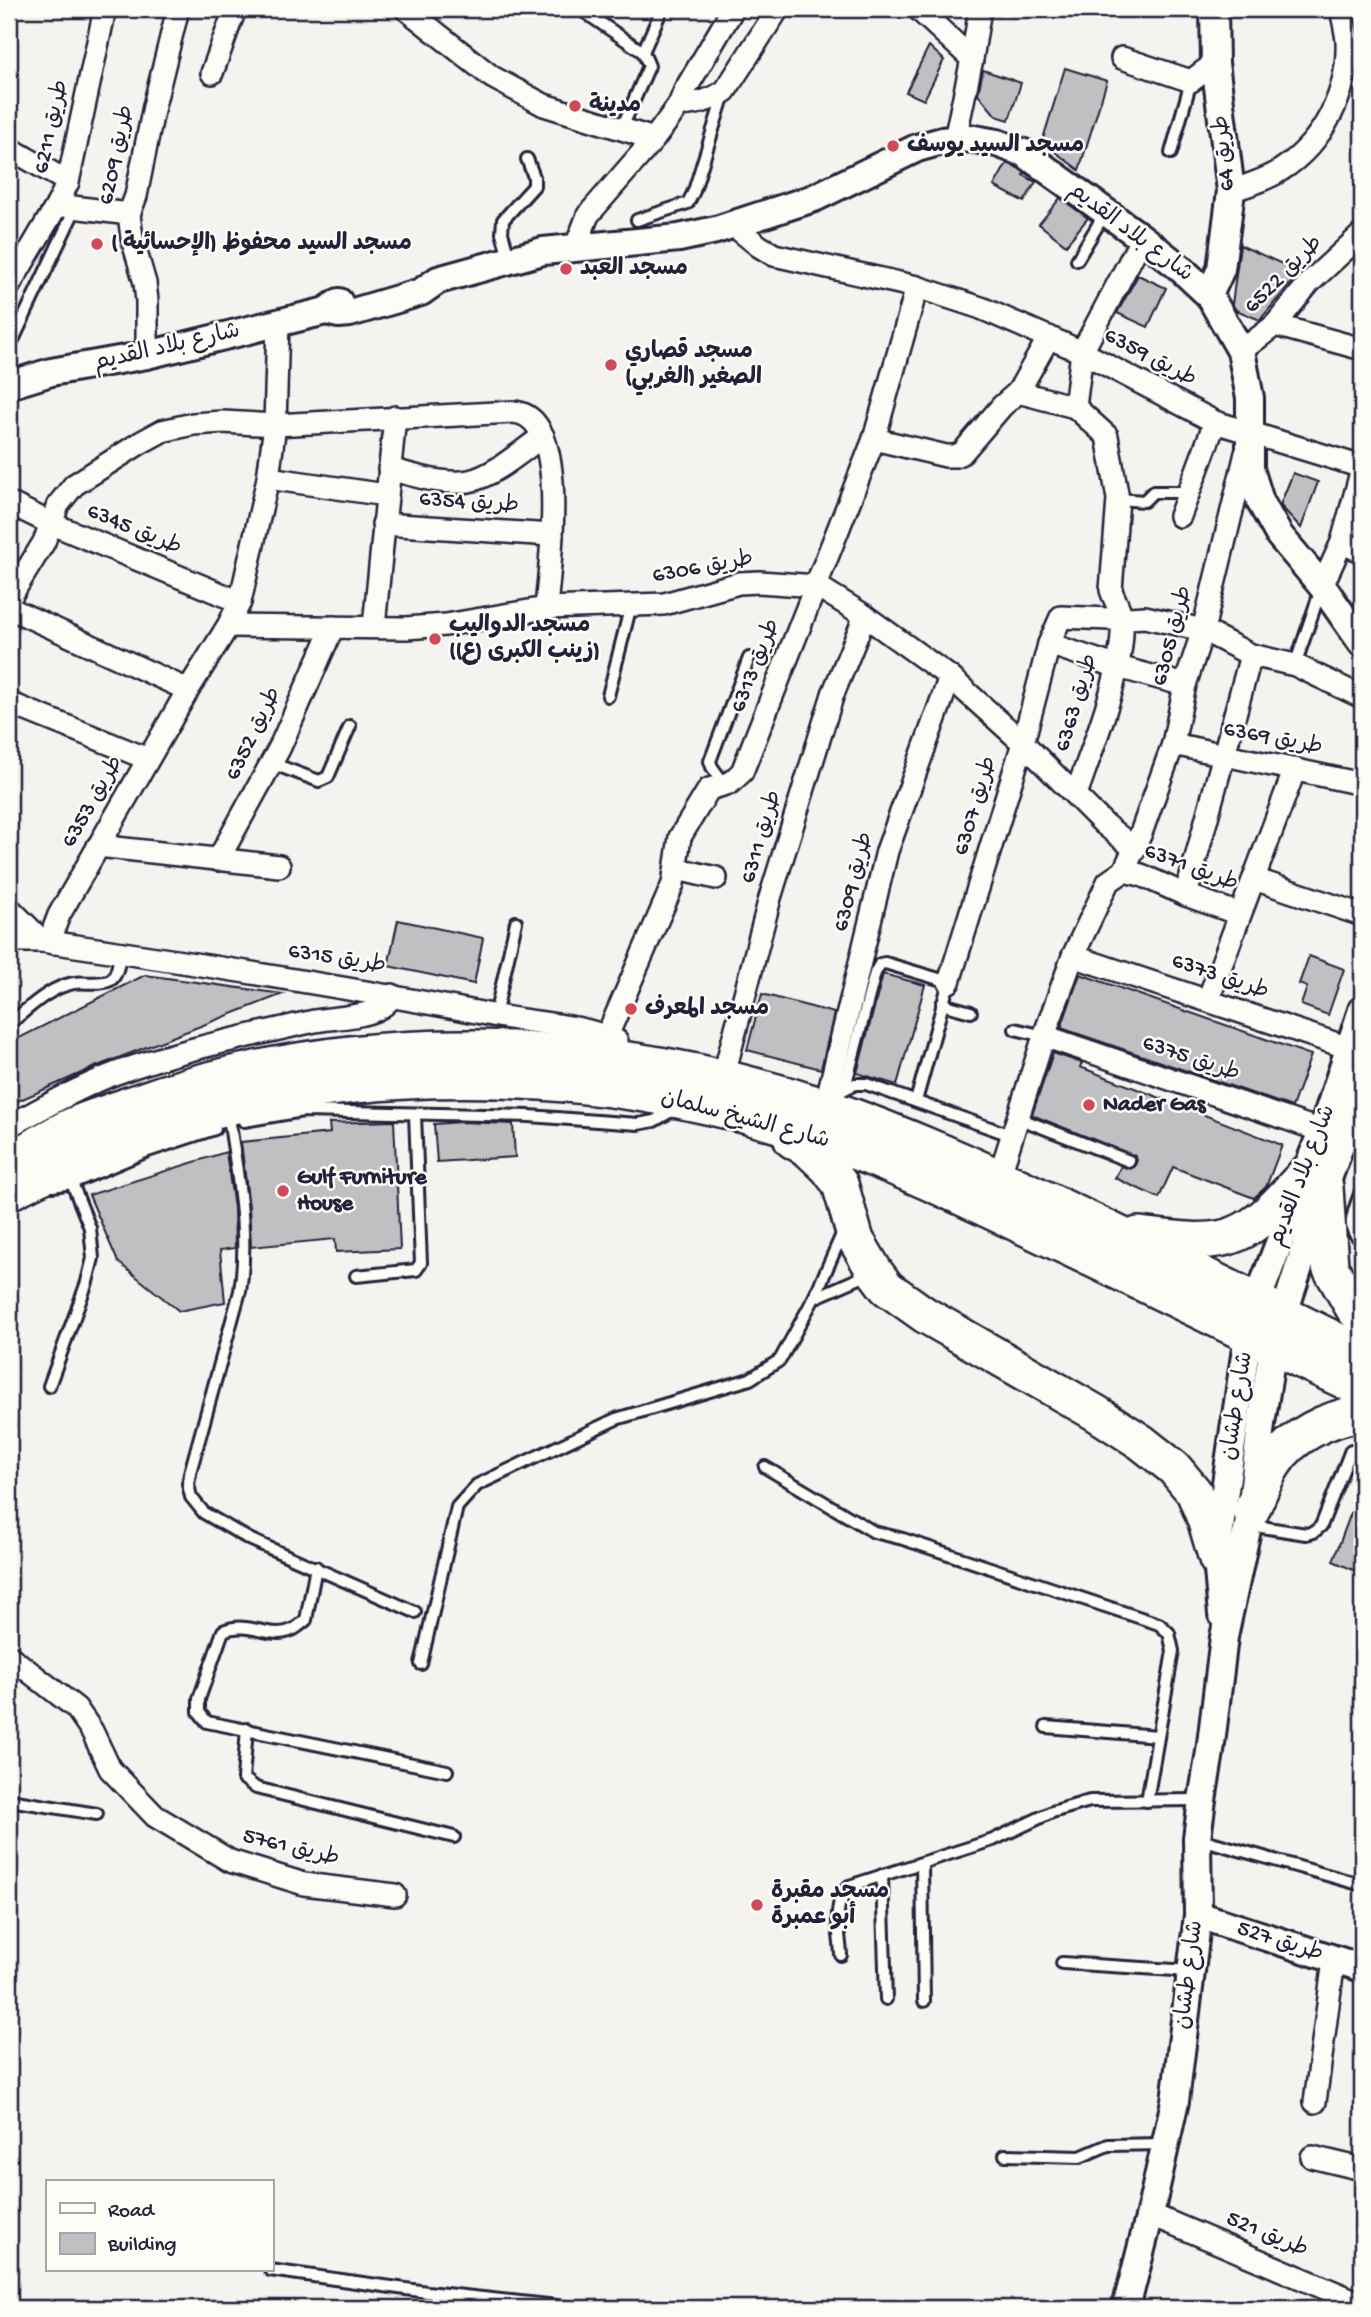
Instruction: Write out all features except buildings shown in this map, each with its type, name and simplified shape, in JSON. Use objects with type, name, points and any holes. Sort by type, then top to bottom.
[{"type":"main road","name":"شارع الشيخ سلمان","points":[[9,1160],[72,1126],[167,1091],[268,1066],[361,1052],[446,1048],[539,1051],[648,1062],[835,1097],[912,1140],[1118,1233],[1362,1353]]},
{"type":"main road","name":"شارع الشيخ سلمان","points":[[9,1193],[81,1156],[174,1122],[267,1099],[366,1085],[507,1081],[628,1091],[690,1101],[833,1143],[1203,1311],[1362,1389]]},
{"type":"main road","points":[[755,1118],[808,1149],[828,1168],[840,1184],[856,1240],[887,1288],[925,1315],[1096,1413],[1174,1468],[1194,1492],[1217,1559]]},
{"type":"main road","points":[[1118,1233],[1198,1240],[1234,1235],[1315,1180],[1330,1267],[1362,1318]]},
{"type":"main road","points":[[1250,1518],[1273,1464],[1289,1446],[1326,1422],[1362,1413]]},
{"type":"street","name":"طريق 6211","points":[[9,286],[66,206],[68,182],[105,9]]},
{"type":"street","name":"طريق 6209","points":[[146,355],[146,292],[129,214],[136,196],[154,106],[178,9]]},
{"type":"street","points":[[212,73],[235,9]]},
{"type":"street","points":[[406,9],[492,77],[544,105],[654,139]]},
{"type":"street","points":[[576,247],[588,215],[654,139],[679,105],[733,9]]},
{"type":"street","points":[[679,105],[712,99],[725,91],[778,9]]},
{"type":"street","points":[[918,9],[972,59]]},
{"type":"street","points":[[955,139],[980,9]]},
{"type":"street","name":"طريق 64","points":[[1209,295],[1221,269],[1231,191],[1215,63],[1214,9]]},
{"type":"street","points":[[1231,191],[1279,172],[1315,139],[1329,119],[1339,96],[1354,75],[1341,9]]},
{"type":"street","points":[[1122,58],[1191,80],[1215,63]]},
{"type":"street","name":"شارع بلاد القديم","points":[[9,385],[51,372],[146,355],[326,311],[350,313],[421,292],[438,280],[543,251],[679,238],[733,225],[814,198],[917,148],[955,139],[983,139],[1024,153],[1179,267],[1209,295],[1241,351],[1250,398],[1250,469],[1268,519],[1302,565],[1322,586],[1362,643]]},
{"type":"street","points":[[9,148],[68,182]]},
{"type":"street","points":[[66,206],[129,214]]},
{"type":"street","name":"طريق 6359","points":[[733,225],[759,246],[774,254],[917,287],[981,308],[1082,352],[1215,422],[1362,468]]},
{"type":"street","name":"طريق 6522","points":[[1241,351],[1275,325],[1309,284],[1362,234]]},
{"type":"street","points":[[1018,392],[1075,407],[1082,352],[1142,239]]},
{"type":"street","name":"طريق 6313","points":[[607,1036],[673,884],[680,836],[706,792],[712,787],[735,780],[741,772],[874,439],[917,287]]},
{"type":"street","name":"طريق 6353","points":[[47,942],[58,915],[188,690],[229,626],[240,602],[268,478],[275,425],[278,322]]},
{"type":"street","points":[[1275,325],[1362,349]]},
{"type":"street","points":[[874,439],[955,456],[968,447],[1002,406],[1018,392],[1049,337]]},
{"type":"street","name":"طريق 6363","points":[[1075,407],[1107,436],[1118,499],[1111,590],[1122,617],[1118,667],[1076,796]]},
{"type":"street","name":"طريق 6354","points":[[374,626],[395,417],[513,412],[530,416],[537,423],[551,469],[552,535],[546,608]]},
{"type":"street","points":[[9,599],[44,542],[58,505],[74,485],[162,431],[193,424],[223,422],[275,425],[395,417]]},
{"type":"street","points":[[1180,516],[1215,422]]},
{"type":"street","name":"طريق 6305","points":[[1124,871],[1135,849],[1173,744],[1185,685],[1203,630],[1251,434]]},
{"type":"street","points":[[389,470],[440,480],[469,481],[494,470],[543,436]]},
{"type":"street","points":[[1322,586],[1342,542],[1362,468]]},
{"type":"street","points":[[268,478],[386,495]]},
{"type":"street","name":"طريق 6345","points":[[9,503],[50,523],[240,602]]},
{"type":"street","name":"طريق 6354","points":[[383,524],[552,535]]},
{"type":"street","points":[[1342,542],[1362,551]]},
{"type":"street","name":"طريق 6306","points":[[229,626],[406,628],[446,625],[546,608],[664,604],[739,583],[817,586],[865,616],[950,677],[1023,743],[1104,824],[1135,849]]},
{"type":"street","points":[[9,608],[188,690]]},
{"type":"street","name":"طريق 6311","points":[[723,1078],[770,898],[832,694],[865,616]]},
{"type":"street","name":"طريق 6307","points":[[948,982],[1023,743],[1049,644],[1061,617],[1122,617]]},
{"type":"street","points":[[1122,617],[1145,617],[1203,630],[1251,655],[1295,665],[1362,696]]},
{"type":"street","name":"طريق 6352","points":[[218,860],[271,763],[332,628]]},
{"type":"street","points":[[1049,644],[1118,667],[1185,685]]},
{"type":"street","points":[[1186,895],[1251,655]]},
{"type":"street","name":"طريق 6309","points":[[835,1097],[887,851],[950,677]]},
{"type":"street","points":[[11,711],[148,759]]},
{"type":"street","name":"طريق 6369","points":[[1173,744],[1362,784]]},
{"type":"street","name":"طريق 6371","points":[[1208,1000],[1295,769]]},
{"type":"street","points":[[98,846],[279,866]]},
{"type":"street","points":[[677,869],[716,878]]},
{"type":"street","points":[[999,1177],[1073,956],[1108,882],[1124,871]]},
{"type":"street","name":"طريق 6371","points":[[1124,871],[1141,875],[1239,914]]},
{"type":"street","name":"طريق 6371","points":[[1254,879],[1362,915]]},
{"type":"street","points":[[9,908],[47,942]]},
{"type":"street","name":"طريق 6315","points":[[9,941],[47,942],[392,995],[607,1036],[632,1049],[648,1062]]},
{"type":"street","name":"طريق 6373","points":[[1073,956],[1349,1048]]},
{"type":"street","points":[[314,1020],[322,1008],[320,983]]},
{"type":"street","points":[[9,1126],[113,1074],[161,1058],[314,1020],[374,1012],[385,1006],[392,995]]},
{"type":"street","name":"شارع بلاد القديم","points":[[1315,1180],[1322,1131],[1362,1010]]},
{"type":"street","name":"طريق 6375","points":[[1044,1036],[1322,1131]]},
{"type":"street","name":"شارع بلاد القديم","points":[[1270,1308],[1315,1180],[1362,1085]]},
{"type":"street","name":"شارع طشان","points":[[1224,1637],[1217,1559],[1222,1510],[1270,1308]]},
{"type":"street","name":"شارع طشان","points":[[1126,2308],[1167,2144],[1175,2101],[1198,1915],[1198,1838],[1202,1800],[1224,1637],[1250,1518],[1261,1424],[1261,1341]]},
{"type":"street","name":"طريق 5761","points":[[9,1656],[76,1708],[92,1731],[110,1769],[155,1816],[230,1861],[304,1884],[395,1895]]},
{"type":"street","name":"طريق 527","points":[[1198,1915],[1362,1968]]},
{"type":"street","points":[[1315,2102],[1335,1960]]},
{"type":"street","points":[[1311,2157],[1362,2169]]},
{"type":"street","name":"طريق 521","points":[[1150,2214],[1323,2298],[1362,2304]]},
{"type":"lane","points":[[580,9],[643,52],[649,66],[621,130]]},
{"type":"lane","points":[[643,52],[662,9]]},
{"type":"lane","points":[[1171,153],[1191,80]]},
{"type":"lane","points":[[637,220],[688,203],[725,91]]},
{"type":"lane","points":[[510,260],[502,226],[506,214],[534,186],[534,177],[527,159]]},
{"type":"lane","points":[[9,342],[19,329],[66,206]]},
{"type":"lane","points":[[1077,260],[1105,213]]},
{"type":"lane","points":[[1118,499],[1144,501],[1153,492],[1188,492]]},
{"type":"lane","points":[[1295,665],[1322,586]]},
{"type":"lane","points":[[608,696],[631,605]]},
{"type":"lane","points":[[725,785],[710,761],[749,658]]},
{"type":"lane","points":[[271,763],[319,781],[328,777],[350,726]]},
{"type":"lane","points":[[495,1016],[516,922]]},
{"type":"lane","points":[[9,1024],[56,989],[76,982],[103,982],[111,979],[116,972],[120,953]]},
{"type":"lane","points":[[835,1097],[877,968],[880,964],[890,964],[948,982],[916,1101]]},
{"type":"lane","points":[[942,1004],[971,1012]]},
{"type":"lane","points":[[1015,1028],[1044,1036]]},
{"type":"lane","points":[[835,1097],[866,1084],[916,1101],[1129,1161]]},
{"type":"lane","points":[[9,1193],[72,1183],[148,1151],[230,1124],[303,1111],[530,1116],[638,1124],[654,1121],[690,1101]]},
{"type":"lane","points":[[356,1276],[416,1270],[421,1263],[415,1115]]},
{"type":"lane","points":[[230,1124],[242,1207],[244,1266],[240,1291],[188,1484],[191,1497],[204,1513],[249,1539],[415,1612]]},
{"type":"lane","points":[[49,1387],[93,1258],[90,1228],[72,1183]]},
{"type":"lane","points":[[1362,1188],[1351,1225],[1355,1236],[1362,1240]]},
{"type":"lane","points":[[421,1664],[457,1507],[466,1495],[477,1485],[616,1419],[750,1379],[765,1371],[780,1360],[814,1298],[851,1216]]},
{"type":"lane","points":[[814,1298],[875,1272]]},
{"type":"lane","points":[[1250,1518],[1306,1534],[1314,1532],[1321,1526],[1351,1450]]},
{"type":"lane","points":[[765,1467],[874,1532],[903,1539],[1159,1624],[1169,1633],[1173,1651],[1147,1801]]},
{"type":"lane","points":[[316,1567],[306,1620],[292,1630],[279,1633],[235,1626],[223,1631],[199,1699],[199,1712],[207,1722],[447,1771]]},
{"type":"lane","points":[[1046,1727],[1158,1736]]},
{"type":"lane","points":[[247,1730],[243,1778],[256,1788],[454,1837]]},
{"type":"lane","points":[[9,1800],[97,1814]]},
{"type":"lane","points":[[841,1955],[838,1903],[849,1886],[993,1840],[1052,1812],[1090,1801],[1202,1800]]},
{"type":"lane","points":[[1198,1838],[1362,1885]]},
{"type":"lane","points":[[922,1863],[924,2001]]},
{"type":"lane","points":[[882,1875],[886,1999]]},
{"type":"lane","points":[[1062,1963],[1191,1971]]},
{"type":"lane","points":[[1005,2155],[1080,2157],[1108,2145],[1167,2144]]},
{"type":"lane","points":[[273,2270],[427,2292],[576,2308]]},
{"type":"place","name":"مدينة","points":[[575,106]]},
{"type":"place","name":"مسجد السيد يوسف","points":[[893,146]]},
{"type":"place","name":"مسجد السيد محفوظ (الإحسائية )","points":[[97,244]]},
{"type":"place","name":"مسجد العبد","points":[[566,269]]},
{"type":"place","name":"مسجد قصاري الصغير (الغربي)","points":[[611,365]]},
{"type":"place","name":"مسجد الدواليب (زينب الكبرى (ع))","points":[[435,639]]},
{"type":"place","name":"مسجد المعرف","points":[[631,1009]]},
{"type":"place","name":"Nader Gas","points":[[1089,1105]]},
{"type":"place","name":"Gulf Furniture House","points":[[283,1191]]},
{"type":"place","name":"مسجد مقبرة أبو عمبرة","points":[[757,1905]]}]
